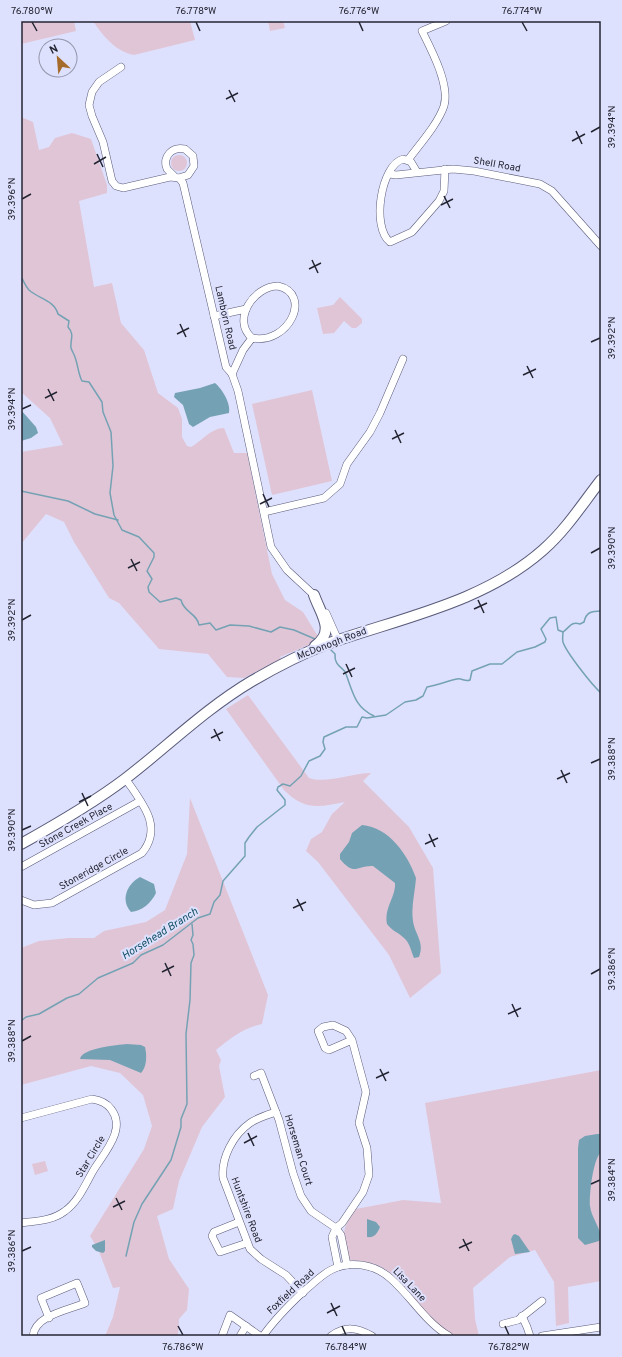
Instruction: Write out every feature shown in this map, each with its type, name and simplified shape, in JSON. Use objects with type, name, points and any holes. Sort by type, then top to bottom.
[{"type":"main road","name":"McDonogh Road","points":[[21,844],[76,812],[125,778],[219,702],[253,680],[306,652],[443,606],[503,577],[533,558],[551,542],[601,480]]},
{"type":"main road","points":[[306,652],[322,641],[326,631],[325,620],[314,595]]},
{"type":"street","points":[[408,160],[439,117],[445,98],[445,87],[441,75],[422,31],[446,21]]},
{"type":"street","name":"Lamborn Road","points":[[120,67],[99,82],[90,99],[90,110],[103,142],[112,181],[116,186],[123,188],[170,177],[177,178],[184,186],[226,367],[232,374],[238,391],[271,547],[277,558],[287,570],[314,595],[325,611],[338,640]]},
{"type":"street","points":[[408,160],[398,160],[394,163],[390,174],[385,180],[380,200],[381,229],[384,236],[390,242],[404,237],[412,232],[439,201],[444,191],[444,169]]},
{"type":"street","points":[[408,160],[417,172]]},
{"type":"street","name":"Shell Road","points":[[390,174],[396,175],[444,169],[474,171],[540,184],[552,191],[601,246]]},
{"type":"street","name":"Shell Road","points":[[584,227],[601,240]]},
{"type":"street","points":[[268,287],[284,287],[294,298],[295,306],[293,315],[287,326],[269,338],[252,338],[248,335],[245,327],[246,309],[255,295],[268,287]]},
{"type":"street","points":[[214,316],[246,309]]},
{"type":"street","points":[[232,374],[243,350],[252,338]]},
{"type":"street","points":[[264,512],[324,498],[340,484],[347,464],[370,432],[380,413],[403,359]]},
{"type":"street","name":"Stoneridge Circle","points":[[21,900],[34,905],[52,903],[142,853],[151,840],[152,832],[149,817],[125,778]]},
{"type":"street","name":"Stone Creek Place","points":[[21,868],[140,801]]},
{"type":"street","points":[[338,1267],[332,1237],[336,1228],[342,1223],[363,1192],[369,1175],[368,1148],[359,1123],[359,1117],[364,1105],[366,1092],[352,1040],[346,1031],[338,1026],[328,1026],[320,1028],[318,1031],[325,1048],[329,1050],[352,1040]]},
{"type":"street","name":"Horseman Court","points":[[254,1076],[261,1073],[276,1112],[293,1173],[304,1201],[310,1211],[336,1228]]},
{"type":"street","name":"Star Circle","points":[[21,1118],[92,1100],[98,1100],[109,1106],[115,1115],[117,1125],[114,1138],[72,1205],[53,1218],[21,1223]]},
{"type":"street","name":"Huntshire Road","points":[[276,1112],[256,1120],[245,1127],[240,1133],[225,1157],[222,1171],[223,1178],[247,1243],[255,1254],[283,1273],[303,1293]]},
{"type":"street","points":[[239,1222],[214,1232],[212,1236],[220,1252],[247,1243]]},
{"type":"street","points":[[336,1228],[341,1235],[348,1265]]},
{"type":"street","name":"Foxfield Road","points":[[261,1336],[279,1315],[324,1274],[338,1267],[348,1265]]},
{"type":"street","name":"Lisa Lane","points":[[348,1265],[361,1265],[382,1272],[397,1284],[433,1324],[449,1336]]},
{"type":"street","points":[[33,1336],[35,1328],[39,1323],[85,1303],[77,1283],[41,1298],[49,1318]]},
{"type":"street","points":[[503,1324],[522,1316],[542,1302]]},
{"type":"street","points":[[222,1336],[230,1315],[261,1336]]},
{"type":"street","points":[[522,1316],[528,1326],[530,1336]]},
{"type":"street","points":[[240,1336],[246,1326]]},
{"type":"street","points":[[542,1336],[601,1327]]},
{"type":"street","points":[[331,1336],[339,1331],[351,1328],[361,1330],[372,1336]]},
{"type":"shaded area","points":[[21,21],[74,21],[76,31],[46,38],[38,38],[38,40],[21,44]]},
{"type":"shaded area","points":[[93,21],[190,21],[195,40],[134,55],[121,51],[116,47],[106,38]]},
{"type":"shaded area","points":[[268,21],[283,21],[285,28],[270,31]]},
{"type":"shaded area","points":[[21,117],[33,122],[39,150],[49,147],[55,138],[72,133],[91,139],[107,185],[107,193],[79,201],[94,287],[112,283],[121,323],[144,350],[158,393],[178,408],[182,419],[182,437],[187,446],[191,447],[211,432],[224,428],[234,453],[247,453],[272,574],[285,600],[303,612],[319,638],[311,644],[280,657],[281,659],[244,678],[227,677],[208,654],[159,649],[119,603],[109,598],[74,542],[64,522],[46,514],[21,544],[21,452],[63,445],[50,418],[21,392]]},
{"type":"shaded area","points":[[179,155],[186,160],[187,163],[182,170],[179,171],[172,166],[171,163],[176,156]]},
{"type":"shaded area","points":[[340,297],[362,319],[362,323],[356,328],[352,328],[344,321],[334,333],[323,334],[317,308],[333,305]]},
{"type":"shaded area","points":[[312,390],[332,481],[272,495],[252,404]]},
{"type":"shaded area","points":[[248,695],[309,778],[323,780],[371,773],[363,781],[409,827],[433,868],[441,973],[410,998],[389,955],[318,862],[306,851],[311,839],[322,832],[332,814],[345,802],[313,806],[299,801],[284,790],[226,709]]},
{"type":"shaded area","points":[[190,798],[268,995],[262,1024],[243,1031],[216,1050],[221,1060],[219,1066],[225,1097],[202,1127],[179,1181],[173,1209],[157,1216],[169,1259],[189,1289],[187,1310],[179,1319],[178,1336],[105,1336],[113,1317],[120,1287],[113,1288],[98,1249],[90,1236],[144,1149],[152,1126],[143,1095],[120,1073],[91,1066],[21,1085],[21,948],[39,941],[69,938],[94,938],[104,931],[146,922],[165,910],[187,854]]},
{"type":"shaded area","points":[[601,1070],[601,1281],[568,1287],[569,1323],[556,1326],[554,1282],[535,1250],[510,1257],[473,1288],[475,1319],[479,1336],[457,1336],[449,1333],[432,1319],[387,1270],[372,1263],[348,1260],[344,1233],[347,1223],[356,1209],[403,1200],[441,1203],[425,1103]]},
{"type":"shaded area","points":[[45,1161],[48,1171],[35,1175],[32,1164]]},
{"type":"water","points":[[215,383],[225,396],[229,405],[229,413],[210,417],[193,427],[189,424],[183,405],[174,397],[175,393],[200,388]]},
{"type":"water","points":[[21,410],[36,427],[38,433],[31,438],[21,441]]},
{"type":"water","points":[[362,825],[381,831],[389,837],[403,852],[416,878],[413,921],[421,947],[419,957],[414,958],[406,940],[387,924],[387,912],[394,893],[395,883],[373,866],[353,869],[349,868],[340,859],[340,854],[349,842],[352,833]]},
{"type":"water","points":[[140,877],[154,884],[156,893],[146,906],[131,912],[126,902],[126,893],[135,880]]},
{"type":"water","points":[[127,1044],[141,1045],[145,1047],[146,1061],[141,1073],[110,1060],[80,1059],[82,1055],[93,1050],[108,1046]]},
{"type":"water","points":[[601,1134],[601,1152],[598,1156],[594,1169],[590,1194],[590,1206],[601,1236],[599,1241],[585,1245],[578,1238],[578,1148],[579,1140],[585,1136]]},
{"type":"water","points":[[367,1219],[376,1222],[380,1227],[376,1234],[372,1237],[367,1237]]},
{"type":"water","points":[[515,1234],[519,1236],[530,1252],[515,1254],[511,1239]]},
{"type":"water","points":[[105,1240],[105,1251],[103,1253],[96,1251],[92,1247],[92,1245]]},
{"type":"waterway","points":[[21,277],[29,290],[50,303],[56,309],[58,314],[69,321],[68,327],[72,335],[71,348],[82,381],[89,382],[102,402],[103,412],[111,432],[113,466],[110,493],[114,515],[122,530],[139,537],[154,553],[154,557],[147,571],[152,579],[148,587],[149,592],[160,602],[176,598],[181,600],[185,608],[196,618],[199,625],[210,623],[216,630],[230,625],[249,626],[271,632],[280,627],[294,630],[315,639]]},
{"type":"waterway","points":[[21,491],[68,501],[95,514],[118,520]]},
{"type":"waterway","name":"Horsehead Branch","points":[[21,1021],[26,1017],[39,1014],[67,998],[79,994],[98,978],[133,963],[141,955],[163,945],[198,918],[210,914],[214,902],[220,895],[223,881],[245,856],[245,843],[249,837],[257,827],[285,805],[285,800],[277,790],[278,787],[283,784],[290,786],[301,776],[309,761],[320,756],[325,749],[323,742],[324,737],[346,727],[357,727],[362,717],[367,718],[386,715],[405,702],[416,700],[423,696],[427,687],[457,679],[467,681],[470,680],[472,671],[490,664],[502,664],[517,652],[535,647],[545,642],[546,639],[541,629],[550,618],[556,617],[558,630],[563,632],[575,623],[580,624],[584,622],[588,614],[595,611],[601,611]]},
{"type":"waterway","points":[[563,632],[563,642],[565,647],[586,676],[601,693]]},
{"type":"waterway","points":[[331,650],[335,654],[336,662],[345,672],[359,704],[374,716]]},
{"type":"waterway","points":[[126,1256],[134,1222],[142,1204],[171,1160],[181,1127],[181,1119],[187,1104],[186,1034],[190,1000],[191,963],[194,955],[191,940],[193,935],[192,924]]}]
